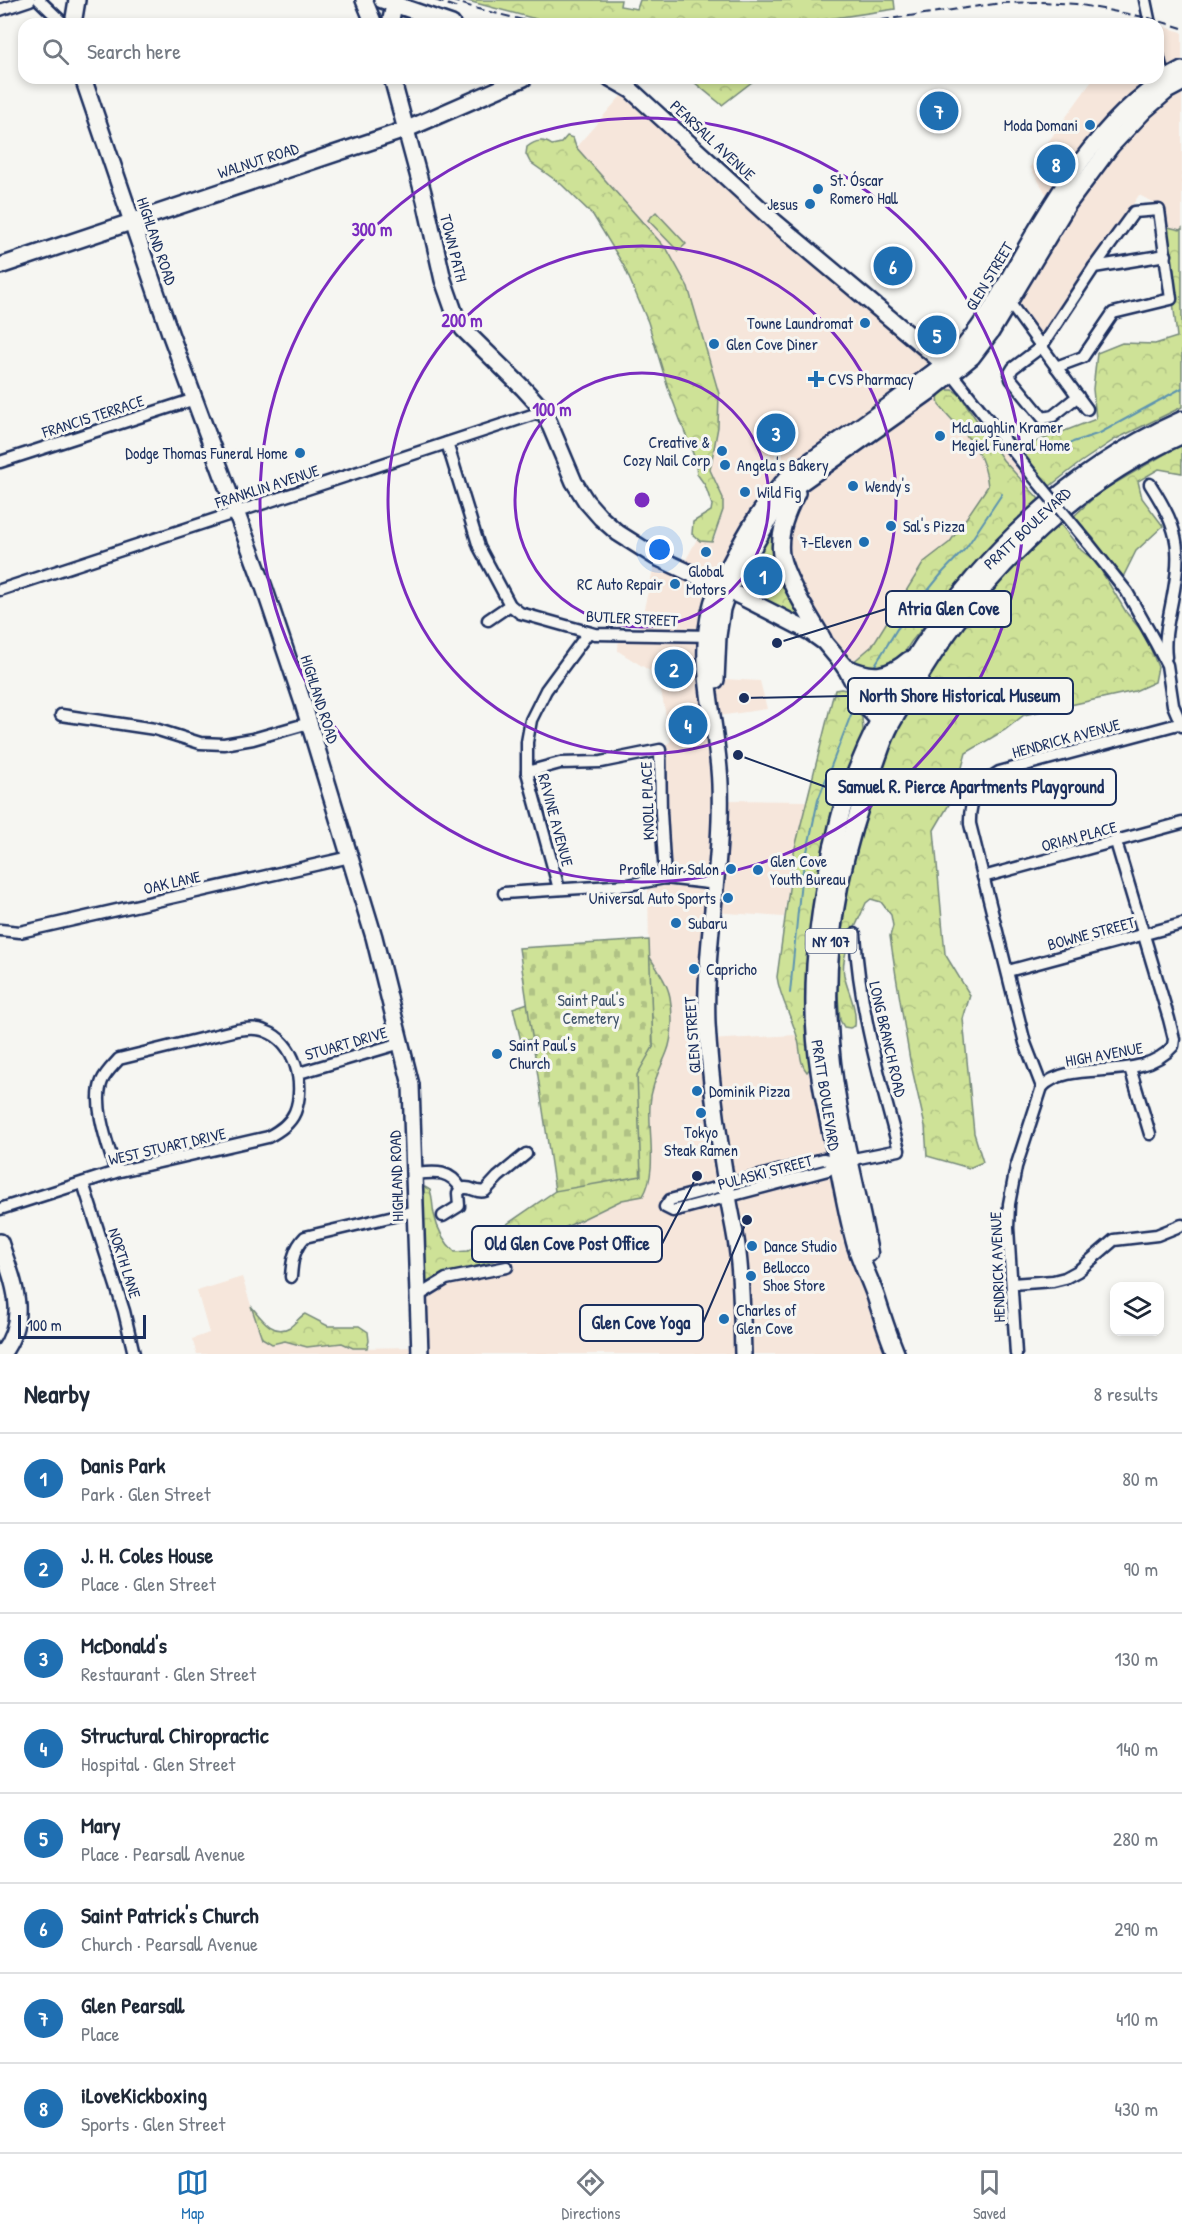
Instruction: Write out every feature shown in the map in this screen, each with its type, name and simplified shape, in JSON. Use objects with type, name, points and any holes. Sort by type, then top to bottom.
[{"type":"main road","points":[[75,18],[77,0]]},
{"type":"main road","points":[[364,0],[372,18]]},
{"type":"main road","points":[[389,18],[388,3],[434,18]]},
{"type":"main road","points":[[1166,85],[1182,70]]},
{"type":"main road","points":[[1166,85],[1182,83]]},
{"type":"main road","name":"HIGHLAND ROAD","points":[[85,84],[131,221],[264,587],[309,723],[374,937],[412,1093],[420,1354]]},
{"type":"main road","name":"TOWN PATH","points":[[394,84],[443,280],[456,317],[463,329],[544,411],[574,482],[586,501],[618,533],[656,557],[810,632],[824,642]]},
{"type":"main road","name":"WALNUT ROAD","points":[[0,266],[405,130],[510,84]]},
{"type":"main road","name":"PEARSALL AVENUE","points":[[621,84],[632,90],[775,222],[947,369]]},
{"type":"main road","name":"GLEN STREET","points":[[773,502],[798,485],[831,454],[947,369],[972,357],[991,332],[1005,297],[1062,212],[1110,146],[1166,85]]},
{"type":"main road","name":"PRATT BOULEVARD","points":[[896,1354],[876,1297],[870,1256],[818,1059],[815,1024],[816,955],[829,864],[843,806],[917,654],[952,604],[1014,535],[1074,484],[1117,454],[1182,420]]},
{"type":"main road","name":"PRATT BOULEVARD","points":[[883,724],[962,613],[1023,545],[1091,489],[1124,466],[1182,435]]},
{"type":"main road","name":"GLEN STREET","points":[[743,1354],[739,1255],[727,1191],[707,1024],[706,983],[717,884],[720,786],[713,712],[715,700],[712,636],[722,609],[723,588],[789,476],[831,454]]},
{"type":"main road","name":"TOWN PATH","points":[[798,485],[783,529],[781,555],[788,574],[824,642],[845,667],[867,708],[883,724]]},
{"type":"main road","points":[[773,502],[783,529]]},
{"type":"main road","points":[[845,667],[871,676],[889,674],[917,654]]},
{"type":"main road","points":[[0,1242],[18,1306],[16,1328],[10,1343],[2,1354]]},
{"type":"street","points":[[0,10],[30,0]]},
{"type":"street","points":[[39,0],[58,18]]},
{"type":"street","points":[[1145,0],[1149,18]]},
{"type":"street","points":[[1164,78],[1166,85]]},
{"type":"street","points":[[1056,367],[1083,357],[1111,314],[1171,299],[1159,210],[1134,212],[1041,347],[1013,368],[1010,373],[1011,379],[1043,418],[1053,416],[1078,396]]},
{"type":"street","points":[[1094,267],[1166,255]]},
{"type":"street","points":[[1005,297],[1087,409]]},
{"type":"street","name":"HENDRICK AVENUE","points":[[947,369],[1118,580],[1135,605],[1167,665],[1173,705],[1182,724],[999,772],[988,779],[975,795],[969,813],[1025,1043],[1042,1087],[1016,1167],[1011,1193],[1008,1228],[1016,1354]]},
{"type":"street","name":"FRANCIS TERRACE","points":[[0,462],[195,399]]},
{"type":"street","name":"FRANKLIN AVENUE","points":[[0,590],[544,411]]},
{"type":"street","points":[[447,443],[479,547],[510,605],[488,620]]},
{"type":"street","points":[[1150,484],[1175,522],[1179,541],[1177,579],[1165,644],[1167,665]]},
{"type":"street","name":"BUTLER STREET","points":[[510,605],[526,616],[588,633],[712,636]]},
{"type":"street","name":"RAVINE AVENUE","points":[[559,889],[527,772],[527,742],[531,720],[546,690],[588,633]]},
{"type":"street","points":[[61,715],[155,729],[200,743],[224,744],[253,740],[309,723]]},
{"type":"street","name":"KNOLL PLACE","points":[[527,772],[560,763],[601,762],[660,750],[665,878]]},
{"type":"street","name":"ORIAN PLACE","points":[[983,877],[1182,823]]},
{"type":"street","name":"HIGH AVENUE","points":[[1042,1087],[1048,1081],[1068,1075],[1147,1064],[1173,1046],[1174,1039],[1116,842]]},
{"type":"street","name":"OAK LANE","points":[[0,930],[20,933],[350,857]]},
{"type":"street","points":[[504,892],[628,885],[665,878],[717,884]]},
{"type":"street","name":"BOWNE STREET","points":[[1008,971],[1182,924]]},
{"type":"street","name":"LONG BRANCH ROAD","points":[[855,934],[857,971],[868,1027],[899,1150]]},
{"type":"street","points":[[116,1172],[98,1094],[107,1071],[120,1059],[237,1030],[254,1028],[266,1031],[278,1038],[287,1048],[299,1073]]},
{"type":"street","name":"STUART DRIVE","points":[[299,1073],[401,1043]]},
{"type":"street","points":[[1130,1068],[1150,1134]]},
{"type":"street","name":"WEST STUART DRIVE","points":[[0,1209],[116,1172],[268,1137],[284,1128],[295,1112],[299,1073]]},
{"type":"street","name":"PULASKI STREET","points":[[727,1191],[670,1200],[665,1207],[673,1211],[823,1160],[843,1160],[899,1150]]},
{"type":"street","points":[[461,1188],[469,1187],[479,1192],[485,1191],[526,1154]]},
{"type":"street","points":[[414,1174],[443,1173],[456,1180],[461,1188]]},
{"type":"street","name":"NORTH LANE","points":[[83,1183],[121,1300],[134,1354]]},
{"type":"street","points":[[443,1216],[459,1206],[458,1192],[461,1188]]},
{"type":"street","points":[[291,1277],[294,1252],[305,1237],[415,1211]]},
{"type":"street","points":[[1012,1284],[1065,1278],[1078,1271],[1114,1240],[1157,1235],[1182,1225]]},
{"type":"street","points":[[418,1296],[446,1280],[507,1267]]},
{"type":"shaded area","points":[[1164,27],[1182,32],[1182,228],[1180,231],[1165,229],[1162,207],[1139,195],[1041,344],[1014,301],[1050,200],[1030,167],[1090,84],[1164,84]]},
{"type":"shaded area","points":[[628,88],[948,367],[1034,476],[1026,483],[1003,460],[960,395],[947,390],[941,392],[938,398],[939,405],[976,445],[984,464],[988,486],[950,542],[924,562],[872,646],[845,667],[838,656],[719,586],[705,678],[760,681],[767,709],[711,717],[719,800],[807,801],[794,852],[784,917],[713,912],[709,1040],[796,1035],[798,1037],[800,1058],[811,1067],[871,1281],[896,1354],[197,1354],[192,1339],[209,1333],[197,1291],[242,1277],[260,1334],[276,1344],[285,1341],[307,1347],[342,1343],[353,1348],[419,1347],[418,1296],[437,1279],[622,1200],[643,1196],[651,1150],[650,1104],[655,1076],[668,1050],[670,997],[664,981],[649,956],[648,881],[665,878],[660,750],[671,741],[658,676],[618,651],[619,633],[638,634],[656,557],[681,569],[697,539],[711,542],[714,540],[723,510],[723,498],[710,470],[718,427],[688,287],[668,251],[576,147]]},
{"type":"green space","points":[[464,0],[621,0],[620,6],[637,9],[640,0],[894,0],[895,9],[834,18],[532,18]]},
{"type":"green space","points":[[696,84],[749,84],[722,105]]},
{"type":"green space","points":[[567,136],[573,138],[576,147],[668,251],[688,287],[719,394],[718,427],[710,470],[723,498],[723,510],[712,542],[700,541],[692,534],[693,522],[711,511],[712,505],[705,485],[697,474],[695,459],[668,388],[648,322],[624,266],[593,215],[561,184],[530,162],[526,154],[527,147],[533,143],[543,141],[552,145],[561,143]]},
{"type":"green space","points":[[656,212],[686,244],[678,251],[648,220]]},
{"type":"green space","points":[[1168,227],[1180,230],[1182,228],[1182,407],[1114,440],[1050,486],[1019,452],[1020,448],[1096,419],[1093,389],[1097,353],[1122,343],[1155,344],[1177,337],[1165,229]]},
{"type":"green space","points":[[947,390],[953,390],[960,395],[1003,460],[1038,498],[1040,505],[961,582],[911,642],[899,662],[887,671],[852,663],[872,646],[924,562],[950,542],[988,486],[986,472],[977,450],[939,405],[939,395]]},
{"type":"green space","points":[[1182,444],[1182,473],[1159,469],[1138,481],[1142,498],[1163,526],[1136,551],[1123,577],[1112,578],[1103,574],[1126,612],[1145,635],[1158,667],[1155,682],[1135,691],[1024,715],[1005,730],[966,753],[954,796],[934,830],[945,954],[970,995],[963,1019],[974,1133],[983,1162],[969,1168],[927,1156],[925,1126],[910,1060],[890,936],[893,926],[891,915],[881,902],[871,899],[866,903],[850,938],[845,958],[844,975],[855,1019],[855,1026],[850,1028],[844,1027],[840,1020],[837,985],[837,951],[843,885],[891,734],[983,593],[1054,526],[1061,525],[1081,550],[1097,563],[1094,539],[1074,516],[1100,492]]},
{"type":"green space","points":[[771,528],[775,567],[802,618],[742,590]]},
{"type":"green space","points":[[835,690],[846,690],[862,718],[863,730],[811,1067],[807,1072],[777,977],[794,852],[832,700]]},
{"type":"green space","name":"Saint Paul's Cemetery","points":[[649,940],[653,1047],[637,1075],[641,1176],[555,1191],[519,948]]},
{"type":"green space","points":[[649,956],[669,991],[672,1025],[669,1046],[651,1098],[651,1164],[648,1186],[643,1196],[622,1200],[502,1258],[437,1279],[418,1296],[420,1188],[425,1187],[430,1190],[437,1224],[444,1239],[455,1252],[468,1251],[555,1191],[653,1047]]},
{"type":"green space","points":[[528,1003],[533,1039],[521,1041],[513,1008]]},
{"type":"green space","points":[[251,1306],[268,1325],[278,1330],[290,1327],[305,1314],[328,1326],[359,1326],[368,1332],[367,1348],[353,1348],[342,1343],[307,1347],[285,1341],[272,1344],[262,1338]]},
{"type":"waterway","points":[[1055,453],[1073,442],[1100,433],[1182,388]]},
{"type":"waterway","points":[[875,665],[897,629],[943,572],[966,548],[1002,494]]},
{"type":"waterway","points":[[790,993],[801,880],[818,800],[852,712]]},
{"type":"railway","points":[[435,0],[458,8]]},
{"type":"railway","points":[[450,0],[515,18]]},
{"type":"railway","points":[[896,18],[1001,3],[1040,2],[1076,4],[1149,18]]},
{"type":"railway","points":[[1164,23],[1182,28]]},
{"type":"place","name":"Glen Pearsall","points":[[939,111]]},
{"type":"place","name":"Moda Domani","points":[[1090,125]]},
{"type":"place","name":"iLoveKickboxing","points":[[1056,164]]},
{"type":"place","name":"St. Óscar Romero Hall","points":[[818,189]]},
{"type":"place","name":"Jesus","points":[[810,204]]},
{"type":"place","name":"Saint Patrick's Church","points":[[893,266]]},
{"type":"place","name":"Towne Laundromat","points":[[865,323]]},
{"type":"place","name":"Mary","points":[[937,335]]},
{"type":"place","name":"Glen Cove Diner","points":[[714,344]]},
{"type":"place","name":"CVS Pharmacy","points":[[816,379]]},
{"type":"place","name":"McDonald's","points":[[776,433]]},
{"type":"place","name":"McLaughlin Kramer Megiel Funeral Home","points":[[940,436]]},
{"type":"place","name":"Creative & Cozy Nail Corp","points":[[722,451]]},
{"type":"place","name":"Dodge Thomas Funeral Home","points":[[300,453]]},
{"type":"place","name":"Angela's Bakery","points":[[725,465]]},
{"type":"place","name":"Wendy's","points":[[853,486]]},
{"type":"place","name":"Wild Fig","points":[[745,492]]},
{"type":"place","name":"Sal's Pizza","points":[[891,526]]},
{"type":"place","name":"7-Eleven","points":[[864,542]]},
{"type":"place","name":"Global Motors","points":[[706,552]]},
{"type":"place","name":"Danis Park","points":[[763,576]]},
{"type":"place","name":"RC Auto Repair","points":[[675,584]]},
{"type":"place","name":"Atria Glen Cove","points":[[777,643]]},
{"type":"place","name":"J. H. Coles House","points":[[674,669]]},
{"type":"place","name":"North Shore Historical Museum","points":[[744,698]]},
{"type":"place","name":"Structural Chiropractic","points":[[688,725]]},
{"type":"place","name":"Samuel R. Pierce Apartments Playground","points":[[738,755]]},
{"type":"place","name":"Profile Hair Salon","points":[[731,869]]},
{"type":"place","name":"Glen Cove Youth Bureau","points":[[758,870]]},
{"type":"place","name":"Universal Auto Sports","points":[[728,898]]},
{"type":"place","name":"Subaru","points":[[676,923]]},
{"type":"place","name":"Capricho","points":[[694,969]]},
{"type":"place","name":"Saint Paul's Church","points":[[497,1054]]},
{"type":"place","name":"Dominik Pizza","points":[[697,1091]]},
{"type":"place","name":"Tokyo Steak Ramen","points":[[701,1113]]},
{"type":"place","name":"Old Glen Cove Post Office","points":[[697,1176]]},
{"type":"place","name":"Glen Cove Yoga","points":[[747,1220]]},
{"type":"place","name":"Dance Studio","points":[[752,1246]]},
{"type":"place","name":"Bellocco Shoe Store","points":[[751,1276]]},
{"type":"place","name":"Charles of Glen Cove","points":[[724,1319]]}]
